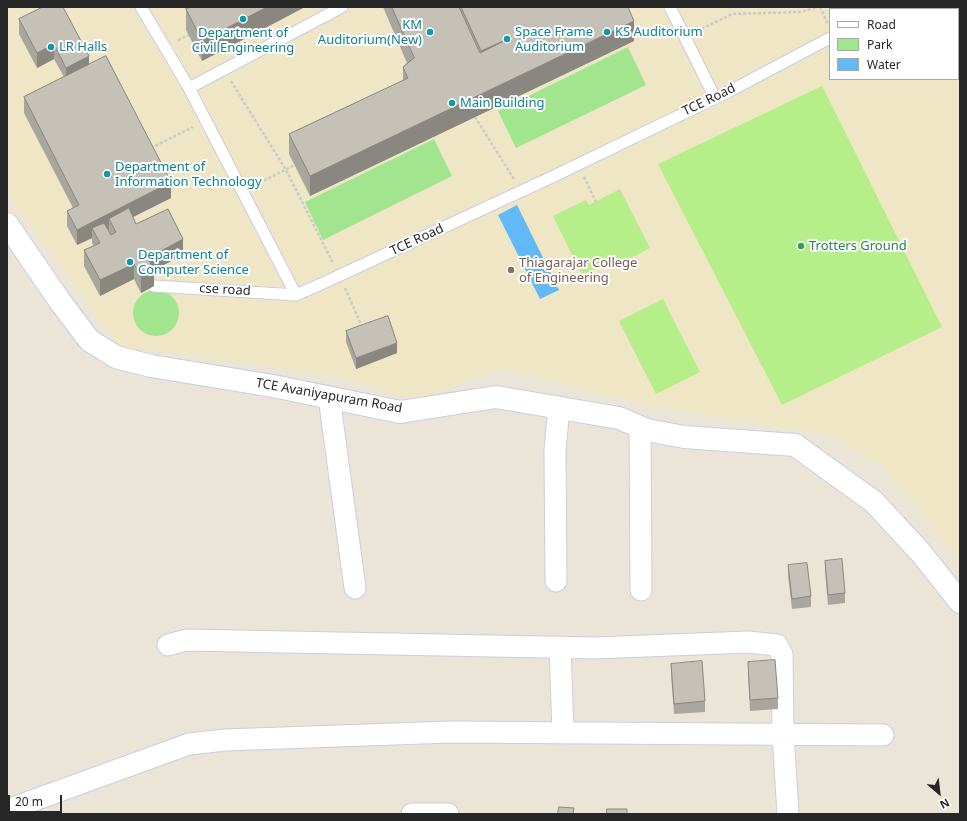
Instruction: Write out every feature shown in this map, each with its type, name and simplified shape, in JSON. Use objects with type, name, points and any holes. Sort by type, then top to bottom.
[{"type":"street","name":"TCE Avaniyapuram Road","points":[[7,224],[59,300],[89,340],[116,357],[151,366],[273,386],[400,412],[496,397],[619,418],[647,430],[684,437],[795,445],[874,502],[921,553],[960,602]]},
{"type":"street","points":[[329,397],[356,588]]},
{"type":"street","points":[[556,581],[554,451],[559,407]]},
{"type":"street","points":[[640,427],[641,590]]},
{"type":"street","points":[[168,645],[186,640],[560,648],[748,642],[776,645],[782,654],[783,734],[788,814]]},
{"type":"street","points":[[560,648],[562,733]]},
{"type":"street","points":[[7,810],[189,744],[225,740],[450,732],[883,735]]},
{"type":"street","points":[[412,814],[448,814]]},
{"type":"lane","points":[[141,7],[190,88],[296,295]]},
{"type":"lane","points":[[190,88],[342,7]]},
{"type":"lane","points":[[670,7],[715,98]]},
{"type":"lane","name":"TCE Road","points":[[296,295],[521,191],[715,98],[829,39]]},
{"type":"lane","name":"cse road","points":[[154,286],[296,295]]},
{"type":"path","points":[[685,37],[732,14],[800,12],[819,7],[829,26]]},
{"type":"path","points":[[165,47],[193,32]]},
{"type":"path","points":[[224,69],[286,170],[339,276],[366,335]]},
{"type":"path","points":[[475,117],[521,191]]},
{"type":"path","points":[[146,150],[206,120]]},
{"type":"path","points":[[242,191],[302,162]]},
{"type":"path","points":[[577,164],[596,202]]},
{"type":"shaded area","name":"Thiagarajar College of Engineering","points":[[7,7],[960,7],[960,560],[884,468],[831,435],[641,404],[503,368],[417,400],[342,377],[118,345],[7,194]]},
{"type":"green space","points":[[628,47],[646,85],[516,148],[498,111]]},
{"type":"green space","name":"Trotters Ground","points":[[822,86],[942,327],[782,405],[658,164]]},
{"type":"green space","points":[[434,139],[452,176],[323,240],[305,202]]},
{"type":"green space","points":[[620,189],[650,248],[619,264],[615,259],[582,275],[553,216],[586,200],[589,205]]},
{"type":"green space","points":[[156,290],[169,294],[175,300],[179,313],[175,326],[169,332],[156,336],[143,332],[137,326],[133,313],[137,300],[143,294]]},
{"type":"green space","points":[[663,299],[700,372],[656,394],[619,321]]},
{"type":"water","points":[[517,205],[559,290],[540,299],[498,215]]},
{"type":"building","points":[[43,7],[63,7],[89,56],[66,68],[54,44],[37,53],[19,19]]},
{"type":"building","points":[[191,7],[267,7],[202,41],[186,9]]},
{"type":"building","name":"Main Building","points":[[392,7],[459,7],[480,53],[512,37],[481,51],[461,7],[628,7],[634,21],[310,176],[289,134],[408,78],[403,67],[414,58]]},
{"type":"building","name":"Department of Information Technology","points":[[106,56],[171,182],[77,230],[67,211],[79,205],[24,97]]},
{"type":"building","name":"Department of Computer Science","points":[[129,208],[136,224],[168,209],[183,239],[148,258],[154,271],[141,277],[134,264],[100,280],[84,250],[100,243],[92,228],[104,223],[111,235],[116,232],[109,219]]},
{"type":"building","points":[[388,316],[397,343],[356,358],[346,331]]},
{"type":"building","points":[[842,559],[845,593],[828,595],[825,561]]},
{"type":"building","points":[[807,563],[811,596],[792,599],[788,565]]},
{"type":"building","points":[[775,660],[778,698],[750,700],[748,662]]},
{"type":"building","points":[[702,661],[705,701],[674,704],[671,664]]},
{"type":"building","points":[[559,807],[574,808],[573,814],[558,814]]},
{"type":"building","points":[[607,809],[627,809],[627,814],[607,814]]},
{"type":"place","name":"Department of Civil Engineering","points":[[243,19]]},
{"type":"place","name":"KM Auditorium(New)","points":[[430,32]]},
{"type":"place","name":"KS Auditorium","points":[[607,32]]},
{"type":"place","name":"Space Frame Auditorium","points":[[507,39]]},
{"type":"place","name":"LR Halls","points":[[51,47]]},
{"type":"place","name":"Main Building","points":[[452,103]]},
{"type":"place","name":"Department of Information Technology","points":[[107,174]]},
{"type":"place","name":"Trotters Ground","points":[[801,246]]},
{"type":"place","name":"Department of Computer Science","points":[[130,262]]},
{"type":"place","name":"Thiagarajar College of Engineering","points":[[511,270]]}]
